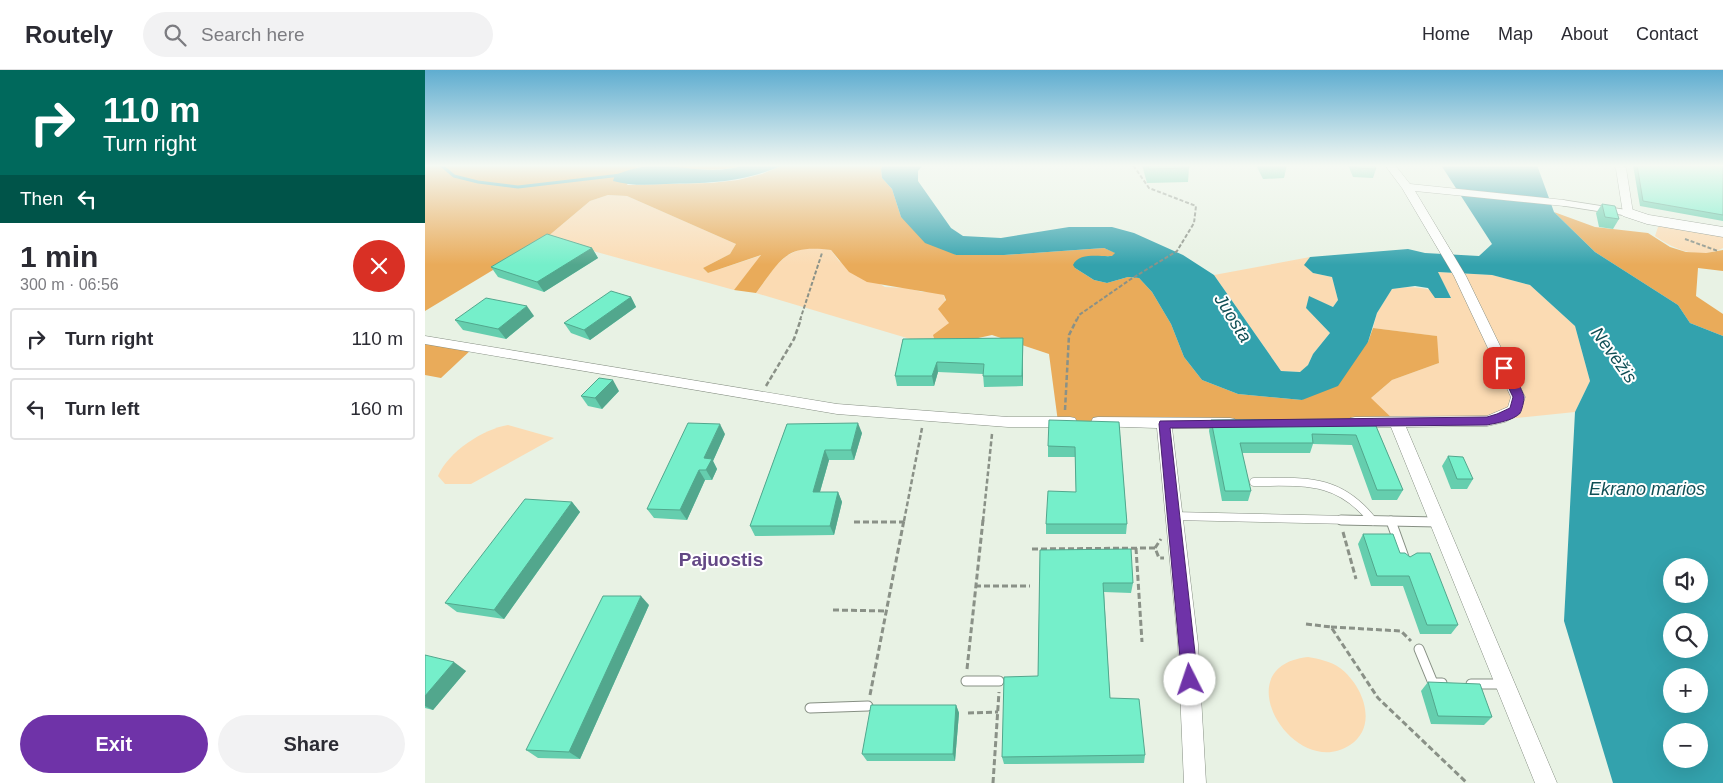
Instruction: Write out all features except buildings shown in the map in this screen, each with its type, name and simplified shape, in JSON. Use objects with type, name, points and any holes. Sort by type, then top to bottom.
[{"type":"main road","points":[[1628,213],[1647,219],[1723,232]]},
{"type":"street","points":[[1338,422],[1487,421],[1500,418],[1515,410],[1518,397],[1460,276],[1414,198]]},
{"type":"street","points":[[1529,198],[1564,202]]},
{"type":"street","points":[[1626,198],[1628,213]]},
{"type":"street","points":[[425,340],[837,409],[994,421],[1164,424],[1242,423]]},
{"type":"street","points":[[1396,422],[1546,783]]},
{"type":"street","points":[[1164,424],[1188,644],[1195,783]]},
{"type":"lane","points":[[1564,202],[1628,213]]},
{"type":"lane","points":[[1253,482],[1321,484],[1347,494],[1364,506],[1373,520]]},
{"type":"lane","points":[[1174,516],[1437,522]]},
{"type":"lane","points":[[1391,521],[1405,560]]},
{"type":"lane","points":[[1419,649],[1433,683],[1504,684]]},
{"type":"lane","points":[[966,681],[999,681]]},
{"type":"lane","points":[[810,708],[868,706]]},
{"type":"path","points":[[1064,422],[1069,335],[1079,315],[1131,279],[1177,251],[1194,223],[1196,206],[1176,198]]},
{"type":"path","points":[[760,396],[794,339],[822,253]]},
{"type":"path","points":[[868,706],[924,415]]},
{"type":"path","points":[[966,681],[994,421]]},
{"type":"path","points":[[1339,520],[1356,579]]},
{"type":"path","points":[[854,522],[904,522]]},
{"type":"path","points":[[1032,548],[1155,548],[1159,558],[1179,560]]},
{"type":"path","points":[[1136,548],[1142,642]]},
{"type":"path","points":[[975,586],[1030,586]]},
{"type":"path","points":[[833,610],[887,611]]},
{"type":"path","points":[[1306,624],[1401,631],[1419,649]]},
{"type":"path","points":[[1331,627],[1378,698],[1467,783]]},
{"type":"path","points":[[993,783],[999,681]]},
{"type":"path","points":[[968,713],[998,712]]},
{"type":"shaded area","points":[[425,198],[598,198],[590,201],[546,238],[425,311]]},
{"type":"shaded area","points":[[598,198],[632,198],[736,244],[730,254],[703,268],[708,273],[762,255],[734,290],[546,238],[590,201]]},
{"type":"shaded area","points":[[632,198],[895,198],[901,217],[956,255],[1004,255],[1104,248],[1116,253],[1113,256],[1084,257],[1075,268],[1094,280],[1107,283],[1128,277],[1139,278],[1152,292],[1171,324],[1184,357],[1202,380],[1238,394],[1302,400],[1368,342],[1373,328],[1437,336],[1439,363],[1392,380],[1371,398],[1396,422],[1058,422],[1049,354],[992,335],[937,347],[933,335],[949,323],[938,309],[946,300],[944,295],[867,282],[849,272],[831,250],[815,249],[793,252],[785,257],[778,263],[756,293],[734,290],[761,255],[708,273],[703,268],[730,254],[736,244]]},
{"type":"shaded area","points":[[1554,212],[1595,227],[1648,233],[1670,247],[1686,252],[1706,253],[1723,250],[1723,271],[1698,268],[1696,296],[1723,314],[1723,336],[1690,323],[1678,305],[1595,252]]},
{"type":"shaded area","points":[[1672,224],[1723,234],[1723,248],[1705,253],[1687,252],[1655,236],[1658,227]]},
{"type":"shaded area","points":[[810,247],[831,250],[839,261],[885,287],[907,288],[944,295],[949,323],[937,347],[756,293],[772,270],[784,258],[799,250]]},
{"type":"shaded area","points":[[1310,257],[1305,265],[1313,273],[1332,277],[1338,300],[1333,307],[1309,297],[1306,308],[1330,333],[1301,372],[1281,371],[1214,275]]},
{"type":"shaded area","points":[[1437,272],[1492,275],[1530,285],[1575,326],[1590,381],[1575,412],[1487,421],[1396,422],[1370,399],[1392,380],[1439,363],[1436,336],[1373,328],[1377,313],[1392,289],[1422,288],[1451,297]]},
{"type":"shaded area","points":[[425,340],[473,348],[441,378],[425,375]]},
{"type":"shaded area","points":[[508,425],[554,438],[471,484],[445,484],[438,476],[450,458],[467,443],[488,431]]},
{"type":"shaded area","points":[[1308,657],[1328,662],[1340,668],[1348,675],[1361,695],[1365,706],[1366,717],[1364,727],[1359,737],[1350,745],[1329,752],[1308,748],[1290,736],[1276,718],[1269,699],[1271,680],[1283,665]]},
{"type":"water","name":"Ekrano marios","points":[[895,198],[930,198],[951,228],[963,236],[1001,238],[1069,227],[1112,227],[1134,233],[1183,255],[1214,275],[1281,371],[1300,372],[1308,365],[1313,354],[1330,333],[1306,308],[1309,296],[1333,307],[1338,300],[1332,277],[1313,273],[1304,265],[1310,257],[1408,249],[1425,253],[1479,256],[1492,244],[1462,198],[1549,198],[1554,212],[1595,252],[1678,305],[1690,323],[1723,336],[1723,783],[1613,783],[1564,621],[1575,412],[1590,381],[1575,326],[1530,285],[1492,275],[1438,272],[1451,298],[1435,298],[1428,288],[1415,286],[1392,289],[1377,313],[1368,342],[1338,386],[1302,400],[1238,394],[1202,380],[1184,357],[1171,324],[1152,292],[1139,278],[1128,277],[1107,283],[1094,280],[1073,265],[1080,258],[1112,256],[1115,253],[1104,248],[1004,255],[956,255],[925,243],[901,217]]},
{"type":"district","name":"Pajuostis","points":[[721,559]]},
{"type":"route","points":[[1190,680],[1188,644],[1164,424],[1487,421],[1500,418],[1515,410],[1518,397],[1504,368]]},
{"type":"water label","name":"Juosta","points":[[1233,318]]},
{"type":"water label","name":"Nevėžis","points":[[1614,355]]}]
